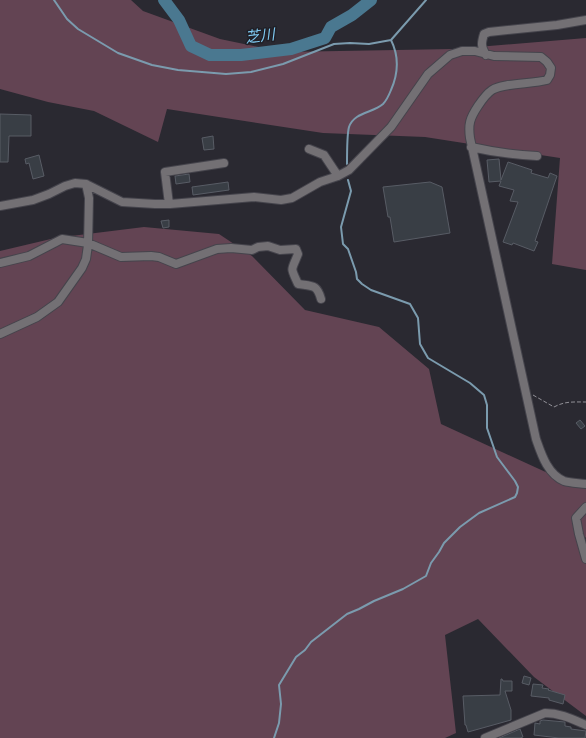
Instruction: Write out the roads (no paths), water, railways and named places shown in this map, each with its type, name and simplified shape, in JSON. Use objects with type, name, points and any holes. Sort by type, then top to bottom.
[{"type":"street","points":[[486,54],[482,46],[482,40],[484,34],[489,32],[557,25],[586,20]]},
{"type":"street","points":[[0,206],[33,200],[75,183],[86,184],[122,202],[169,204],[254,196],[281,200],[292,198],[320,182],[338,176],[349,170],[391,128],[428,74],[450,55],[462,51],[475,51],[494,56],[541,57],[551,68],[550,75],[547,80],[501,86],[493,90],[485,96],[471,117],[468,126],[471,147],[536,438],[548,466],[554,475],[563,480],[586,484]]},
{"type":"street","points":[[471,147],[513,154],[537,156]]},
{"type":"street","points":[[309,149],[324,155],[338,176]]},
{"type":"street","points":[[169,204],[165,172],[224,163]]},
{"type":"street","points":[[0,334],[37,317],[58,302],[82,268],[86,259],[88,243],[89,198],[86,184]]},
{"type":"street","points":[[0,263],[29,256],[62,239],[88,243],[121,257],[152,256],[159,257],[176,264],[217,250],[231,248],[252,250],[258,247],[268,246],[280,250],[296,249],[298,254],[292,268],[292,273],[298,284],[315,287],[319,290],[321,299]]},
{"type":"street","points":[[586,507],[576,518],[586,559]]},
{"type":"street","points":[[485,738],[545,713],[562,715],[586,725]]},
{"type":"waterway","points":[[54,0],[67,19],[78,29],[118,53],[152,65],[178,70],[226,74],[251,72],[283,64],[334,44],[369,44],[391,40],[426,0]]},
{"type":"waterway","name":"芝川","points":[[164,0],[179,20],[191,46],[210,55],[241,55],[291,49],[325,38],[331,27],[352,15],[371,0]]},
{"type":"waterway","points":[[347,164],[348,135],[351,122],[355,118],[383,104],[386,101],[393,84],[397,65],[394,46],[391,40]]},
{"type":"waterway","points":[[274,738],[279,723],[281,704],[279,685],[296,657],[305,650],[311,642],[347,614],[403,589],[426,576],[431,563],[444,543],[460,527],[479,513],[515,497],[518,487],[497,457],[487,428],[487,405],[484,395],[470,383],[428,358],[420,344],[418,318],[410,304],[371,290],[357,279],[348,249],[343,244],[341,227],[351,191],[348,180]]}]
